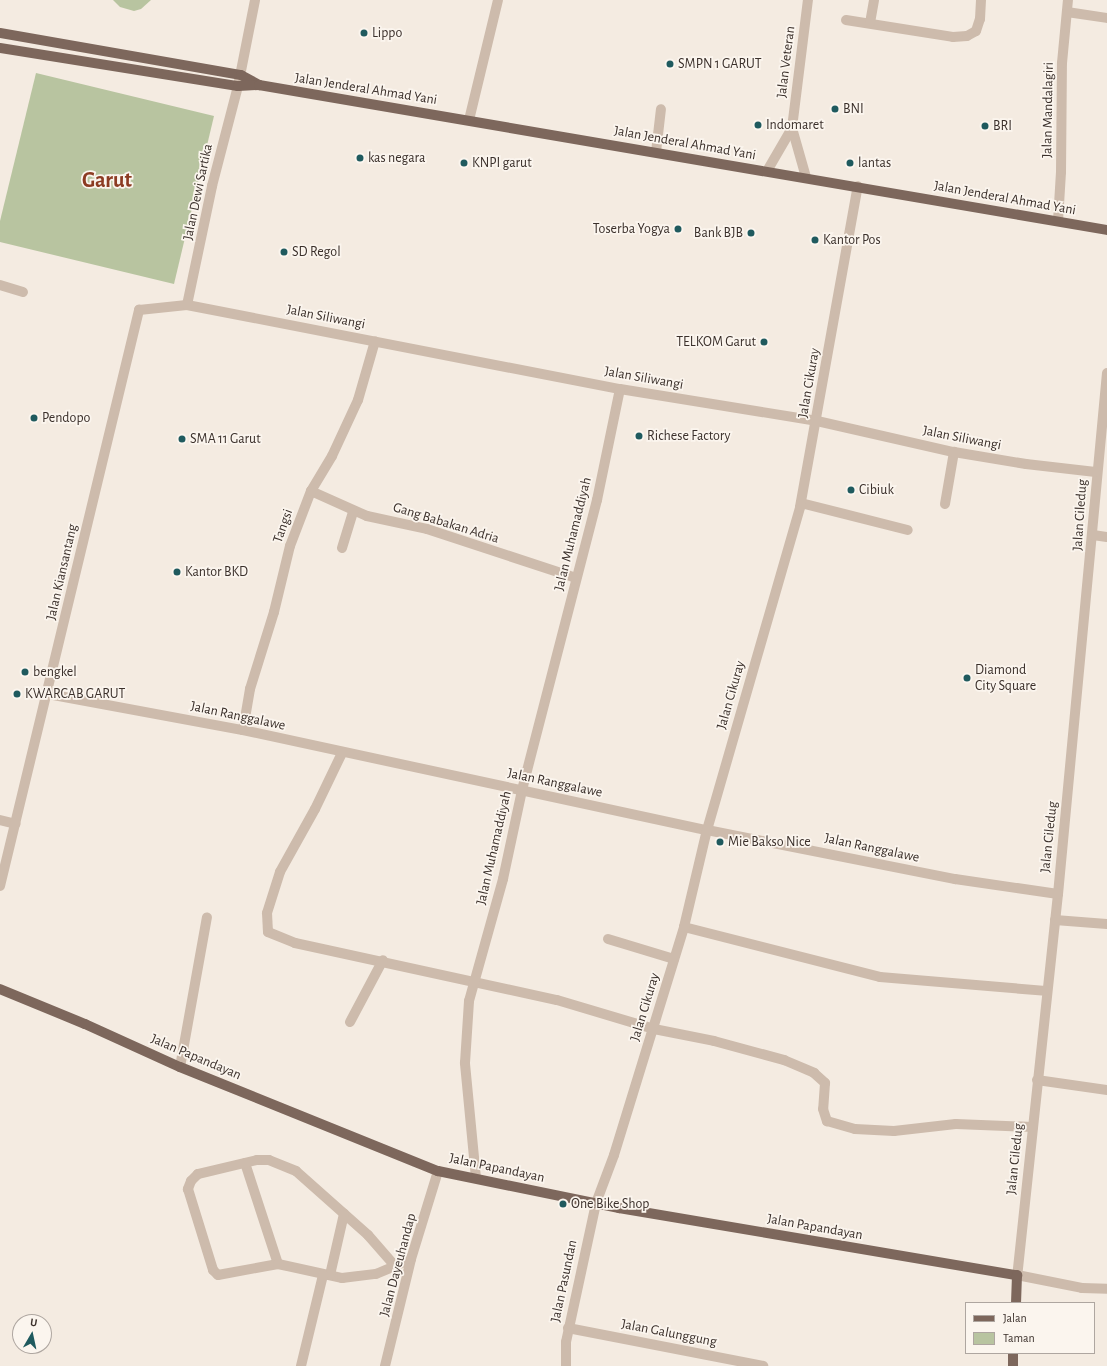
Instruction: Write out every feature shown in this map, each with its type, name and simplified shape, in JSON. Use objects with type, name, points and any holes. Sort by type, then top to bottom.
[{"type":"main road","name":"Jalan Jenderal Ahmad Yani","points":[[0,33],[241,74],[259,85]]},
{"type":"main road","name":"Jalan Jenderal Ahmad Yani","points":[[0,48],[238,86],[259,85],[767,170],[1107,230]]},
{"type":"main road","name":"Jalan Papandayan","points":[[0,989],[86,1024],[180,1067],[438,1171],[596,1203],[1016,1275]]},
{"type":"main road","name":"Jalan Ciledug","points":[[1016,1275],[1016,1302]]},
{"type":"main road","points":[[1012,1366],[1013,1354]]},
{"type":"street","name":"Jalan Dewi Sartika","points":[[187,305],[212,186],[241,74],[255,0]]},
{"type":"street","points":[[469,120],[498,0]]},
{"type":"street","name":"Jalan Veteran","points":[[806,177],[792,128],[808,0]]},
{"type":"street","points":[[870,23],[874,0]]},
{"type":"street","points":[[846,20],[953,37],[967,36],[976,31],[980,18],[981,0]]},
{"type":"street","name":"Jalan Mandalagiri","points":[[1058,221],[1061,172],[1062,63],[1068,0]]},
{"type":"street","points":[[1067,12],[1107,18]]},
{"type":"street","points":[[656,152],[661,109]]},
{"type":"street","name":"Jalan Veteran","points":[[767,170],[792,128]]},
{"type":"street","name":"Jalan Cikuray","points":[[596,1203],[654,1029],[684,927],[707,830],[801,503],[817,421],[858,186]]},
{"type":"street","points":[[0,285],[23,292]]},
{"type":"street","name":"Jalan Siliwangi","points":[[187,305],[620,388],[817,421],[954,452],[1026,464],[1096,472]]},
{"type":"street","name":"Jalan Kiansantang","points":[[0,886],[48,694],[139,310],[187,305]]},
{"type":"street","name":"Tangsi","points":[[243,730],[250,689],[274,612],[290,546],[311,491],[332,456],[358,400],[375,341]]},
{"type":"street","name":"Jalan Ciledug","points":[[1016,1275],[1033,1127],[1045,992],[1058,894],[1093,535],[1096,472],[1105,421],[1107,373]]},
{"type":"street","name":"Jalan Muhamaddiyah","points":[[476,1178],[464,1038],[469,1001],[503,879],[522,790],[597,500],[620,388]]},
{"type":"street","points":[[945,504],[954,452]]},
{"type":"street","name":"Gang Babakan Adria","points":[[311,491],[353,511],[427,529],[576,578]]},
{"type":"street","points":[[801,503],[908,530]]},
{"type":"street","points":[[342,548],[353,511]]},
{"type":"street","points":[[1093,535],[1107,537]]},
{"type":"street","name":"Jalan Ranggalawe","points":[[48,694],[243,730],[707,830],[955,879],[1058,894]]},
{"type":"street","points":[[342,752],[315,809],[280,872],[267,913],[268,932],[295,943],[383,960],[557,1000],[654,1029],[714,1041],[802,1067],[820,1076],[825,1083],[824,1109],[827,1121],[856,1129],[894,1131],[956,1124],[1033,1127]]},
{"type":"street","points":[[0,820],[16,824]]},
{"type":"street","points":[[180,1067],[207,916]]},
{"type":"street","points":[[1055,920],[1107,924]]},
{"type":"street","points":[[684,927],[880,977],[1045,992]]},
{"type":"street","points":[[608,939],[674,959]]},
{"type":"street","points":[[350,1022],[383,960]]},
{"type":"street","points":[[1037,1080],[1107,1090]]},
{"type":"street","points":[[395,1266],[368,1235],[296,1171],[269,1160],[245,1163],[198,1174],[188,1189],[212,1270],[218,1275],[278,1264],[342,1278],[376,1274],[395,1266],[411,1259]]},
{"type":"street","points":[[245,1163],[278,1264]]},
{"type":"street","name":"Jalan Dayeuhandap","points":[[384,1366],[411,1259],[438,1171]]},
{"type":"street","name":"Jalan Pasundan","points":[[566,1366],[568,1328],[596,1203]]},
{"type":"street","points":[[301,1366],[344,1214]]},
{"type":"street","points":[[1016,1275],[1082,1288],[1107,1289]]},
{"type":"street","name":"Jalan Galunggung","points":[[568,1328],[763,1366]]},
{"type":"green space","points":[[113,0],[151,0],[141,9],[134,11],[120,7]]},
{"type":"green space","points":[[36,73],[214,116],[174,284],[0,242],[0,221]]},
{"type":"place","name":"Lippo","points":[[364,33]]},
{"type":"place","name":"SMPN 1 GARUT","points":[[670,64]]},
{"type":"place","name":"BNI","points":[[835,109]]},
{"type":"place","name":"Indomaret","points":[[758,125]]},
{"type":"place","name":"BRI","points":[[985,126]]},
{"type":"place","name":"kas negara","points":[[360,158]]},
{"type":"place","name":"KNPI garut","points":[[464,163]]},
{"type":"place","name":"lantas","points":[[850,163]]},
{"type":"place","name":"Toserba Yogya","points":[[678,229]]},
{"type":"place","name":"Bank BJB","points":[[751,233]]},
{"type":"place","name":"Kantor Pos","points":[[815,240]]},
{"type":"place","name":"SD Regol","points":[[284,252]]},
{"type":"place","name":"TELKOM Garut","points":[[764,342]]},
{"type":"place","name":"Pendopo","points":[[34,418]]},
{"type":"place","name":"Richese Factory","points":[[639,436]]},
{"type":"place","name":"SMA 11 Garut","points":[[182,439]]},
{"type":"place","name":"Cibiuk","points":[[851,490]]},
{"type":"place","name":"Kantor BKD","points":[[177,572]]},
{"type":"place","name":"bengkel","points":[[25,672]]},
{"type":"place","name":"Diamond City Square","points":[[967,678]]},
{"type":"place","name":"KWARCAB GARUT","points":[[17,694]]},
{"type":"place","name":"Mie Bakso Nice","points":[[720,842]]},
{"type":"place","name":"One Bike Shop","points":[[563,1204]]},
{"type":"district","name":"Garut","points":[[107,181]]}]
